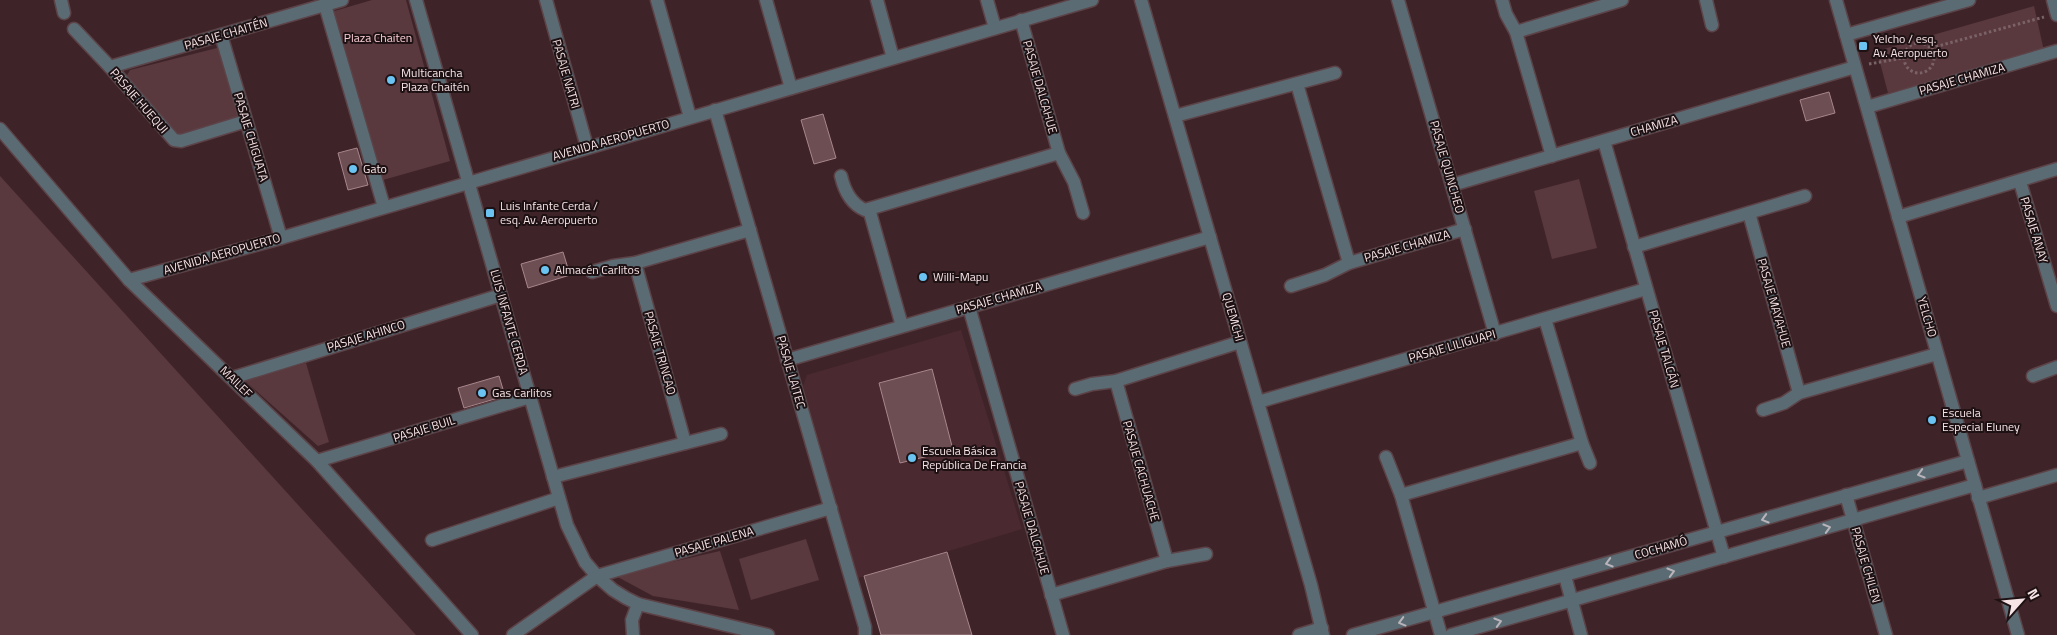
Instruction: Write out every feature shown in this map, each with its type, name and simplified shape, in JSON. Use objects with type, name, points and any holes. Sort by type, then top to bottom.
[{"type":"street","points":[[60,0],[64,13]]},
{"type":"street","name":"PASAJE CHAITÉN","points":[[110,67],[342,0]]},
{"type":"street","name":"LUIS INFANTE CERDA","points":[[416,0],[567,525],[585,562],[596,576],[613,590],[638,604],[768,635]]},
{"type":"street","name":"PASAJE NATRI","points":[[546,0],[587,147]]},
{"type":"street","points":[[657,0],[690,117]]},
{"type":"street","points":[[766,0],[792,88]]},
{"type":"street","points":[[877,0],[893,58]]},
{"type":"street","points":[[987,0],[995,28]]},
{"type":"street","name":"AVENIDA AEROPUERTO","points":[[130,280],[281,238],[1092,0]]},
{"type":"street","name":"QUEMCHI","points":[[1141,0],[1312,585],[1323,632]]},
{"type":"street","name":"PASAJE QUINCHEO","points":[[1398,0],[1495,334]]},
{"type":"street","points":[[1502,0],[1506,14],[1516,32],[1552,156]]},
{"type":"street","points":[[1516,32],[1622,0]]},
{"type":"street","points":[[1706,0],[1712,25]]},
{"type":"street","name":"YELCHO","points":[[1836,0],[2018,635]]},
{"type":"street","points":[[1846,35],[1969,0]]},
{"type":"street","points":[[2053,0],[2057,14]]},
{"type":"street","points":[[325,5],[384,207]]},
{"type":"street","name":"PASAJE DALCAHUE","points":[[1021,20],[1059,153],[1069,171],[1083,213]]},
{"type":"street","name":"PASAJE HUEQUI","points":[[74,29],[174,140],[181,141],[246,121]]},
{"type":"street","name":"PASAJE CHIGUATA","points":[[221,35],[281,238]]},
{"type":"street","name":"PASAJE CHAMIZA","points":[[1867,107],[2057,52]]},
{"type":"street","name":"CHAMIZA","points":[[1452,185],[1856,67]]},
{"type":"street","points":[[1175,116],[1335,73]]},
{"type":"street","name":"PASAJE CHAMIZA","points":[[1298,84],[1349,263]]},
{"type":"street","name":"PASAJE LAITEC","points":[[715,110],[831,508],[865,627],[865,635]]},
{"type":"street","name":"MAILEF","points":[[0,129],[130,280],[317,461],[472,635]]},
{"type":"street","name":"PASAJE TALCÁN","points":[[1604,141],[1724,557]]},
{"type":"street","points":[[841,176],[848,194],[861,209],[869,209],[1059,153]]},
{"type":"street","name":"PASAJE ANAY","points":[[1898,217],[2020,182],[2057,169]]},
{"type":"street","name":"PASAJE ANAY","points":[[2020,182],[2057,306]]},
{"type":"street","points":[[1634,247],[1805,196]]},
{"type":"street","points":[[869,209],[902,326]]},
{"type":"street","name":"PASAJE MAYAHUE","points":[[1749,213],[1799,393]]},
{"type":"street","name":"PASAJE CHAMIZA","points":[[1291,286],[1325,275],[1349,263],[1464,229]]},
{"type":"street","points":[[592,272],[613,266],[635,263],[750,230]]},
{"type":"street","name":"PASAJE CHAMIZA","points":[[787,360],[1210,237]]},
{"type":"street","name":"PASAJE TRINCAO","points":[[635,263],[685,443]]},
{"type":"street","name":"PASAJE LILIGUAPI","points":[[1258,402],[1646,289]]},
{"type":"street","name":"PASAJE AHINCO","points":[[232,378],[501,295]]},
{"type":"street","name":"PASAJE DALCAHUE","points":[[969,307],[1063,635]]},
{"type":"street","points":[[1545,319],[1582,443],[1590,463]]},
{"type":"street","points":[[1075,389],[1092,384],[1116,381],[1240,342]]},
{"type":"street","points":[[1763,410],[1784,403],[1799,393],[1937,354]]},
{"type":"street","points":[[2033,376],[2057,367]]},
{"type":"street","name":"PASAJE CACHUACHE","points":[[1116,381],[1167,561]]},
{"type":"street","name":"PASAJE BUIL","points":[[317,461],[530,396]]},
{"type":"street","points":[[553,477],[721,434]]},
{"type":"street","points":[[1401,495],[1582,443]]},
{"type":"street","points":[[1386,457],[1401,495],[1441,635]]},
{"type":"street","name":"COCHAMÓ","points":[[1353,635],[1968,460]]},
{"type":"street","points":[[1978,498],[2057,475]]},
{"type":"street","points":[[1451,635],[1975,485]]},
{"type":"street","name":"PASAJE CHILEN","points":[[1846,495],[1886,635]]},
{"type":"street","points":[[432,540],[560,498]]},
{"type":"street","name":"PASAJE PALENA","points":[[513,635],[596,576],[831,508]]},
{"type":"street","points":[[1051,594],[1167,561],[1206,554]]},
{"type":"street","points":[[1565,576],[1581,635]]},
{"type":"street","points":[[633,635],[632,620],[638,604]]},
{"type":"street","points":[[1299,635],[1323,632]]},
{"type":"path","points":[[1931,48],[2057,14]]},
{"type":"path","points":[[1913,43],[1923,43],[1931,48],[1934,57],[1931,67],[1924,72],[1914,73],[1906,67],[1903,58],[1906,49],[1913,43]]},
{"type":"path","points":[[1856,67],[1903,58]]},
{"type":"shaded area","name":"Escuela Básica República De Francia","points":[[961,330],[1022,529],[858,578],[803,386],[807,375]]},
{"type":"green space","name":"Plaza Chaiten","points":[[372,0],[406,0],[450,161],[383,180],[331,12]]},
{"type":"green space","points":[[2034,6],[2044,51],[1888,93],[1877,51]]},
{"type":"green space","points":[[221,47],[242,120],[179,135],[126,77],[130,70]]},
{"type":"green space","points":[[0,176],[416,635],[0,635]]},
{"type":"green space","points":[[1579,179],[1597,248],[1552,259],[1534,191]]},
{"type":"green space","points":[[306,363],[329,442],[318,446],[244,380]]},
{"type":"green space","points":[[806,539],[819,580],[751,600],[739,559]]},
{"type":"green space","points":[[720,551],[739,610],[653,596],[614,575]]},
{"type":"building","points":[[1829,92],[1835,113],[1806,121],[1800,100]]},
{"type":"building","points":[[823,114],[836,158],[814,164],[801,120]]},
{"type":"building","name":"Gato","points":[[357,148],[368,185],[348,190],[338,153]]},
{"type":"building","name":"Almacén Carlitos","points":[[563,252],[570,275],[528,288],[521,264]]},
{"type":"building","points":[[932,369],[953,450],[900,463],[879,383]]},
{"type":"building","name":"Gas Carlitos","points":[[499,376],[505,396],[464,408],[458,388]]},
{"type":"building","points":[[947,552],[972,635],[881,635],[864,576]]},
{"type":"place","name":"Yelcho / esq. Av. Aeropuerto","points":[[1863,46]]},
{"type":"place","name":"Multicancha Plaza Chaitén","points":[[391,80]]},
{"type":"place","name":"Gato","points":[[353,169]]},
{"type":"place","name":"Luis Infante Cerda / esq. Av. Aeropuerto","points":[[490,213]]},
{"type":"place","name":"Almacén Carlitos","points":[[545,270]]},
{"type":"place","name":"Willi-Mapu","points":[[923,277]]},
{"type":"place","name":"Gas Carlitos","points":[[482,393]]},
{"type":"place","name":"Escuela Especial Eluney","points":[[1932,420]]},
{"type":"place","name":"Escuela Básica República De Francia","points":[[912,458]]}]
